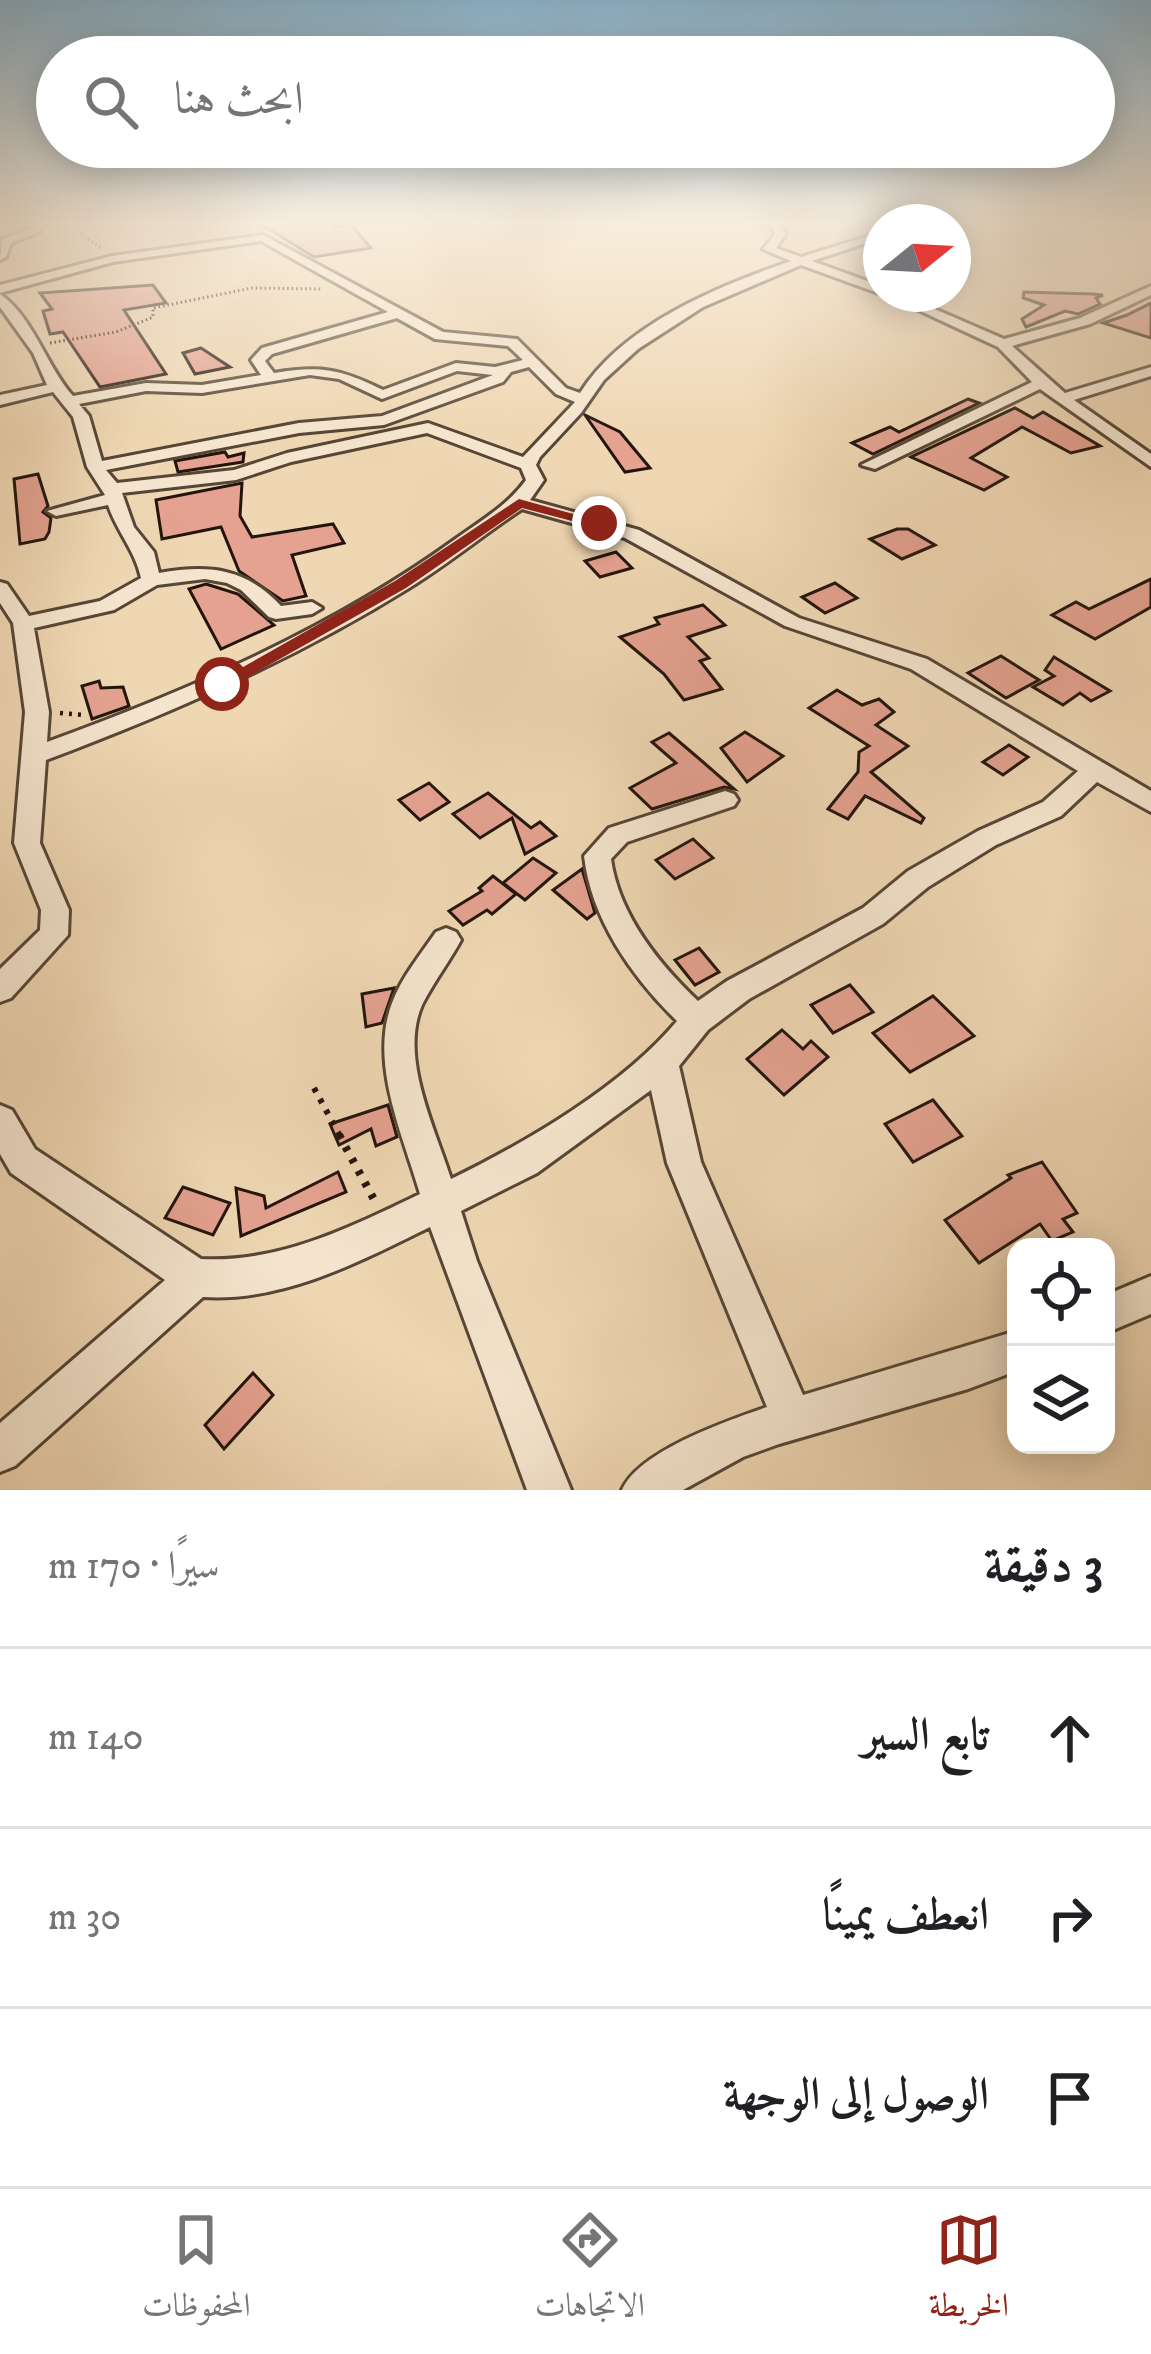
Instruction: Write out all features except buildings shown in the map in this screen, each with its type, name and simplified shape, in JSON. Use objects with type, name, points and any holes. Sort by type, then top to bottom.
[{"type":"street","points":[[355,291],[451,339],[512,342],[561,391],[584,400]]},
{"type":"street","points":[[34,754],[186,700],[288,650],[438,561],[519,503],[535,480],[528,465],[532,453],[584,400],[603,372],[668,321],[719,291]]},
{"type":"street","points":[[1004,344],[1085,321],[1150,291]]},
{"type":"street","points":[[0,298],[86,428],[95,467],[114,494],[118,516],[145,552],[151,580]]},
{"type":"street","points":[[931,312],[1004,344],[1041,383],[1151,461]]},
{"type":"street","points":[[269,376],[258,360],[267,351],[396,314]]},
{"type":"street","points":[[7,398],[60,387],[202,389],[327,371],[382,395],[456,367],[505,370],[534,362]]},
{"type":"street","points":[[95,467],[284,430],[384,420],[498,379],[505,370]]},
{"type":"street","points":[[1064,398],[1151,371]]},
{"type":"street","points":[[869,465],[1041,383]]},
{"type":"street","points":[[56,512],[114,494],[236,476],[287,458],[428,428],[528,465]]},
{"type":"street","points":[[519,503],[632,534],[792,622],[919,664],[1092,772],[1151,802]]},
{"type":"street","points":[[23,623],[60,620],[112,604],[151,580],[218,572],[258,591],[276,613],[312,608]]},
{"type":"street","points":[[0,588],[23,623],[37,712],[27,843],[55,910],[54,935],[0,989]]},
{"type":"street","points":[[0,1121],[23,1161],[196,1278],[234,1280],[290,1268],[389,1229],[525,1161],[662,1063],[697,1020],[756,979],[873,916],[918,879],[987,838],[1052,809],[1092,772]]},
{"type":"street","points":[[697,1020],[647,969],[608,896],[597,856],[618,835],[725,800]]},
{"type":"street","points":[[446,940],[420,975],[398,1041],[404,1080],[458,1261],[549,1490]]},
{"type":"street","points":[[662,1063],[684,1163],[791,1415]]},
{"type":"street","points":[[0,1451],[196,1278]]},
{"type":"street","points":[[1115,1310],[1151,1295]]},
{"type":"street","points":[[644,1490],[692,1455],[791,1415],[1007,1356]]},
{"type":"path","points":[[33,344],[81,340],[137,326],[153,317],[153,308],[244,291]]},
{"type":"path","points":[[37,712],[83,714],[112,728]]},
{"type":"path","points":[[314,1088],[389,1229]]},
{"type":"route","points":[[222,684],[401,585],[519,503],[599,523]]}]
